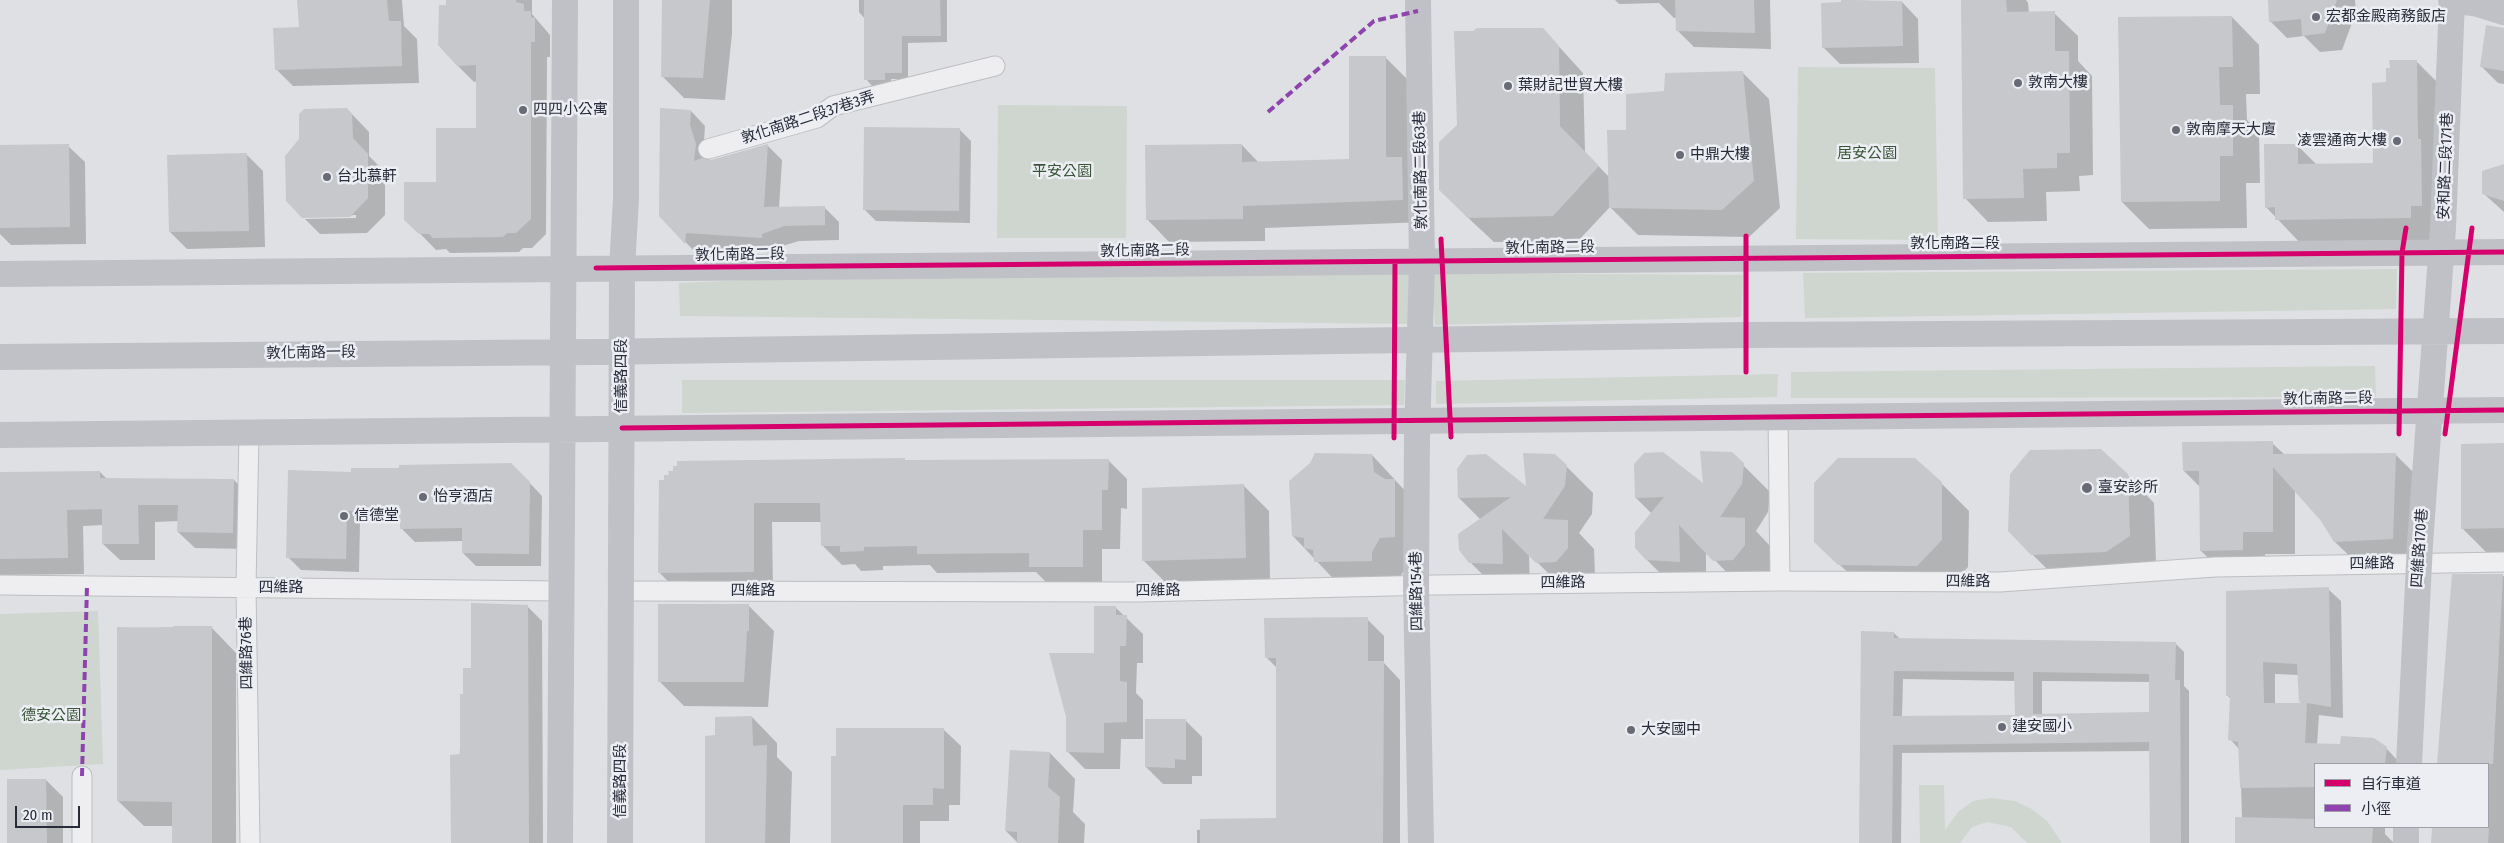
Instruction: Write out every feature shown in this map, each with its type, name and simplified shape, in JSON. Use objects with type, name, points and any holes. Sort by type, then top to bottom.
[{"type":"main road","points":[[560,843],[565,0]]},
{"type":"main road","name":"信義路四段","points":[[620,843],[622,268],[626,199],[626,0]]},
{"type":"main road","name":"敦化南路二段63巷","points":[[1418,0],[1422,261],[1421,339]]},
{"type":"main road","points":[[2452,0],[2478,4],[2504,12]]},
{"type":"main road","name":"安和路二段171巷","points":[[2435,332],[2441,252],[2452,0]]},
{"type":"main road","name":"敦化南路二段","points":[[563,269],[2504,252]]},
{"type":"main road","points":[[0,274],[563,269]]},
{"type":"main road","points":[[622,351],[1421,339],[2504,331]]},
{"type":"main road","name":"四維路170巷","points":[[2409,763],[2418,563],[2435,332]]},
{"type":"main road","name":"四維路154巷","points":[[1421,339],[1416,585],[1422,843]]},
{"type":"main road","name":"敦化南路一段","points":[[0,357],[622,351]]},
{"type":"main road","name":"敦化南路二段","points":[[562,428],[2504,410]]},
{"type":"main road","points":[[0,435],[562,428]]},
{"type":"main road","points":[[2406,828],[2406,843]]},
{"type":"street","name":"敦化南路二段37巷3弄","points":[[708,149],[817,118],[833,106],[995,66]]},
{"type":"street","points":[[1778,417],[1780,581]]},
{"type":"street","name":"四維路76巷","points":[[249,433],[246,588],[250,843]]},
{"type":"street","name":"四維路","points":[[621,591],[1139,592],[1416,585],[1780,581],[2000,582],[2215,567],[2504,562]]},
{"type":"street","name":"四維路","points":[[0,586],[561,591]]},
{"type":"street","points":[[82,776],[82,843]]},
{"type":"green space","name":"居安公園","points":[[1798,67],[1935,68],[1938,240],[1796,239]]},
{"type":"green space","name":"平安公園","points":[[998,105],[1127,106],[1126,238],[997,238]]},
{"type":"green space","points":[[2397,269],[2396,309],[1805,318],[1803,273]]},
{"type":"green space","points":[[1409,273],[1413,324],[680,316],[679,283],[842,276]]},
{"type":"green space","points":[[1431,273],[1743,275],[1741,317],[1435,325]]},
{"type":"green space","points":[[2375,366],[2376,397],[1791,398],[1791,372]]},
{"type":"green space","points":[[1778,374],[1777,397],[1436,404],[1436,381]]},
{"type":"green space","points":[[682,380],[1405,380],[1404,405],[682,413]]},
{"type":"green space","name":"德安公園","points":[[98,611],[103,764],[0,770],[0,614]]},
{"type":"green space","points":[[1919,785],[1944,785],[1945,830],[1958,812],[1973,801],[1991,798],[2015,801],[2030,808],[2047,821],[2062,843],[2027,843],[2011,827],[1987,822],[1972,827],[1960,843],[1920,843]]},
{"type":"building","points":[[297,0],[387,0],[389,21],[401,21],[402,66],[275,70],[273,28],[299,27]]},
{"type":"building","points":[[446,0],[516,0],[516,2],[524,4],[524,11],[531,11],[531,17],[535,18],[535,42],[531,42],[531,219],[516,233],[507,233],[503,237],[433,238],[429,234],[419,234],[404,220],[404,182],[436,182],[436,128],[476,128],[476,65],[457,66],[438,45],[439,5],[446,5]]},
{"type":"building","points":[[662,0],[710,0],[703,78],[661,77]]},
{"type":"building","points":[[864,0],[940,0],[941,36],[902,36],[902,73],[885,73],[885,80],[864,80]]},
{"type":"building","points":[[1675,0],[1754,0],[1755,33],[1676,31]]},
{"type":"building","points":[[1841,0],[1902,1],[1903,46],[1822,48],[1821,3],[1841,2]]},
{"type":"building","name":"敦南大樓","points":[[1961,0],[2006,0],[2007,12],[2055,11],[2055,51],[2069,51],[2070,153],[2057,153],[2057,168],[2023,169],[2024,198],[1963,199]]},
{"type":"building","name":"宏都金殿商務飯店","points":[[2268,0],[2337,0],[2325,33],[2302,36],[2301,19],[2269,22]]},
{"type":"building","name":"敦南摩天大廈","points":[[2232,16],[2233,67],[2219,67],[2220,105],[2233,105],[2233,156],[2220,156],[2220,201],[2121,202],[2118,17]]},
{"type":"building","points":[[2486,25],[2504,28],[2504,71],[2480,67]]},
{"type":"building","name":"葉財記世貿大樓","points":[[1477,28],[1543,28],[1559,46],[1560,126],[1599,166],[1553,216],[1468,218],[1439,190],[1439,142],[1457,125],[1454,31],[1473,31]]},
{"type":"building","points":[[1349,56],[1386,56],[1386,157],[1402,157],[1403,200],[1243,206],[1243,219],[1146,220],[1145,145],[1242,144],[1242,162],[1349,159]]},
{"type":"building","name":"凌雲通商大樓","points":[[2389,60],[2417,60],[2418,139],[2421,139],[2422,206],[2411,206],[2411,218],[2275,220],[2275,207],[2265,208],[2264,144],[2298,144],[2298,164],[2373,163],[2372,83],[2386,82],[2386,68],[2390,68]]},
{"type":"building","name":"中鼎大樓","points":[[1743,71],[1754,181],[1722,210],[1609,208],[1607,130],[1626,130],[1626,94],[1664,91],[1665,73]]},
{"type":"building","name":"台北慕軒","points":[[347,108],[352,114],[353,138],[368,154],[368,198],[350,217],[302,218],[286,201],[285,156],[299,139],[299,114],[304,109]]},
{"type":"building","points":[[660,108],[691,110],[690,125],[696,144],[694,161],[702,158],[711,160],[768,144],[764,207],[825,206],[825,225],[784,226],[762,234],[762,238],[686,233],[685,244],[659,216]]},
{"type":"building","points":[[864,127],[960,128],[959,211],[863,210]]},
{"type":"building","points":[[69,144],[70,227],[0,228],[0,145]]},
{"type":"building","points":[[247,153],[249,231],[169,232],[167,155]]},
{"type":"building","points":[[2504,164],[2504,201],[2482,194],[2482,171]]},
{"type":"building","points":[[2273,441],[2273,454],[2396,453],[2393,539],[2334,542],[2321,521],[2273,467],[2273,532],[2243,532],[2243,550],[2200,551],[2199,471],[2183,471],[2182,442]]},
{"type":"building","points":[[2504,443],[2504,528],[2461,529],[2461,444]]},
{"type":"building","points":[[2101,449],[2128,474],[2130,536],[2106,552],[2031,555],[2008,531],[2010,474],[2030,450]]},
{"type":"building","points":[[1700,451],[1732,452],[1744,463],[1742,484],[1720,517],[1745,518],[1745,545],[1733,560],[1713,561],[1679,525],[1680,562],[1646,560],[1635,548],[1635,532],[1664,497],[1635,498],[1634,464],[1644,453],[1663,452],[1703,483]]},
{"type":"building","points":[[1315,453],[1372,454],[1374,472],[1385,479],[1395,479],[1395,537],[1380,538],[1372,552],[1372,561],[1314,562],[1313,550],[1304,548],[1304,538],[1292,536],[1289,481],[1310,463]]},
{"type":"building","points":[[1523,453],[1555,454],[1567,465],[1565,486],[1543,519],[1568,520],[1568,548],[1556,562],[1536,563],[1502,529],[1503,564],[1469,563],[1459,550],[1458,534],[1511,497],[1458,498],[1457,469],[1467,455],[1486,454],[1526,486]]},
{"type":"building","points":[[905,458],[905,460],[1109,459],[1108,490],[1102,490],[1102,530],[1083,530],[1083,567],[1029,567],[1029,553],[917,554],[917,546],[864,547],[864,551],[840,552],[840,546],[821,546],[820,503],[754,503],[754,572],[658,573],[659,480],[664,480],[664,475],[669,475],[668,471],[673,471],[673,466],[677,466],[677,461]]},
{"type":"building","points":[[1838,458],[1915,458],[1942,482],[1942,540],[1917,566],[1838,565],[1814,542],[1814,483]]},
{"type":"building","points":[[511,463],[530,482],[529,554],[462,553],[462,528],[400,529],[400,510],[347,511],[346,559],[286,558],[288,470],[351,472],[351,468],[399,468],[399,465]]},
{"type":"building","points":[[100,471],[100,478],[234,479],[233,533],[177,532],[178,505],[138,505],[139,544],[102,544],[102,509],[67,510],[68,558],[0,559],[0,472]]},
{"type":"building","points":[[1244,484],[1246,558],[1142,561],[1142,488]]},
{"type":"building","points":[[2452,574],[2503,574],[2493,764],[2437,763]]},
{"type":"building","points":[[2329,587],[2331,707],[2307,703],[2305,743],[2340,744],[2341,736],[2374,738],[2387,747],[2385,763],[2314,763],[2314,787],[2240,788],[2238,742],[2228,740],[2230,696],[2226,696],[2226,591]],"holes":[[[2263,662],[2297,664],[2299,702],[2306,703],[2264,703]]]},
{"type":"building","points":[[471,603],[528,605],[529,843],[451,843],[450,755],[460,754],[460,694],[463,694],[463,668],[471,668]]},
{"type":"building","points":[[658,604],[749,604],[749,631],[747,631],[744,682],[658,682]]},
{"type":"building","points":[[1094,606],[1116,606],[1116,615],[1127,615],[1126,646],[1120,646],[1120,681],[1127,682],[1127,722],[1104,723],[1104,753],[1066,752],[1066,717],[1049,653],[1094,653]]},
{"type":"building","points":[[1368,617],[1368,661],[1384,661],[1383,843],[1200,843],[1200,819],[1276,818],[1276,658],[1265,658],[1264,618]]},
{"type":"building","points":[[174,626],[212,626],[212,843],[172,843],[172,802],[117,801],[117,627],[174,628]]},
{"type":"building","points":[[1861,631],[1894,632],[1894,638],[2176,642],[2175,680],[2180,680],[2181,843],[2150,843],[2149,742],[1893,745],[1892,843],[1859,843]],"holes":[[[1894,671],[2014,672],[2015,715],[1893,716]],[[2033,672],[2149,674],[2149,712],[2033,714]]]},
{"type":"building","points":[[752,716],[753,746],[767,745],[765,843],[705,843],[705,736],[715,735],[715,717]]},
{"type":"building","points":[[1145,719],[1186,719],[1186,760],[1175,759],[1175,768],[1145,767]]},
{"type":"building","points":[[836,728],[944,728],[944,789],[933,788],[933,805],[903,805],[903,843],[831,843],[831,756],[836,756]]},
{"type":"building","points":[[1010,750],[1050,752],[1048,787],[1060,797],[1058,843],[1017,843],[1017,832],[1005,831]]},
{"type":"building","points":[[7,779],[46,779],[47,843],[7,843]]},
{"type":"building","points":[[2235,817],[2314,819],[2314,828],[2373,828],[2372,843],[2235,843]]},
{"type":"building","points":[[2432,828],[2489,828],[2488,843],[2431,843]]},
{"type":"marked path","points":[[1268,112],[1374,21],[1418,11]]},
{"type":"marked path","points":[[82,776],[87,585]]},
{"type":"cycle path","points":[[2399,434],[2402,253],[2406,228]]},
{"type":"cycle path","points":[[2445,434],[2472,228]]},
{"type":"cycle path","points":[[1746,236],[1746,372]]},
{"type":"cycle path","points":[[1441,239],[1451,437]]},
{"type":"cycle path","points":[[596,268],[2504,252]]},
{"type":"cycle path","points":[[1394,438],[1395,262]]},
{"type":"cycle path","points":[[622,428],[2504,410]]},
{"type":"place","name":"宏都金殿商務飯店","points":[[2316,17]]},
{"type":"place","name":"敦南大樓","points":[[2018,83]]},
{"type":"place","name":"葉財記世貿大樓","points":[[1508,86]]},
{"type":"place","name":"四四小公寓","points":[[523,110]]},
{"type":"place","name":"敦南摩天大廈","points":[[2176,130]]},
{"type":"place","name":"凌雲通商大樓","points":[[2397,141]]},
{"type":"place","name":"中鼎大樓","points":[[1680,155]]},
{"type":"place","name":"台北慕軒","points":[[327,177]]},
{"type":"place","name":"臺安診所","points":[[2087,488]]},
{"type":"place","name":"怡亨酒店","points":[[423,497]]},
{"type":"place","name":"信德堂","points":[[344,516]]},
{"type":"place","name":"建安國小","points":[[2002,727]]},
{"type":"place","name":"大安國中","points":[[1631,730]]}]
